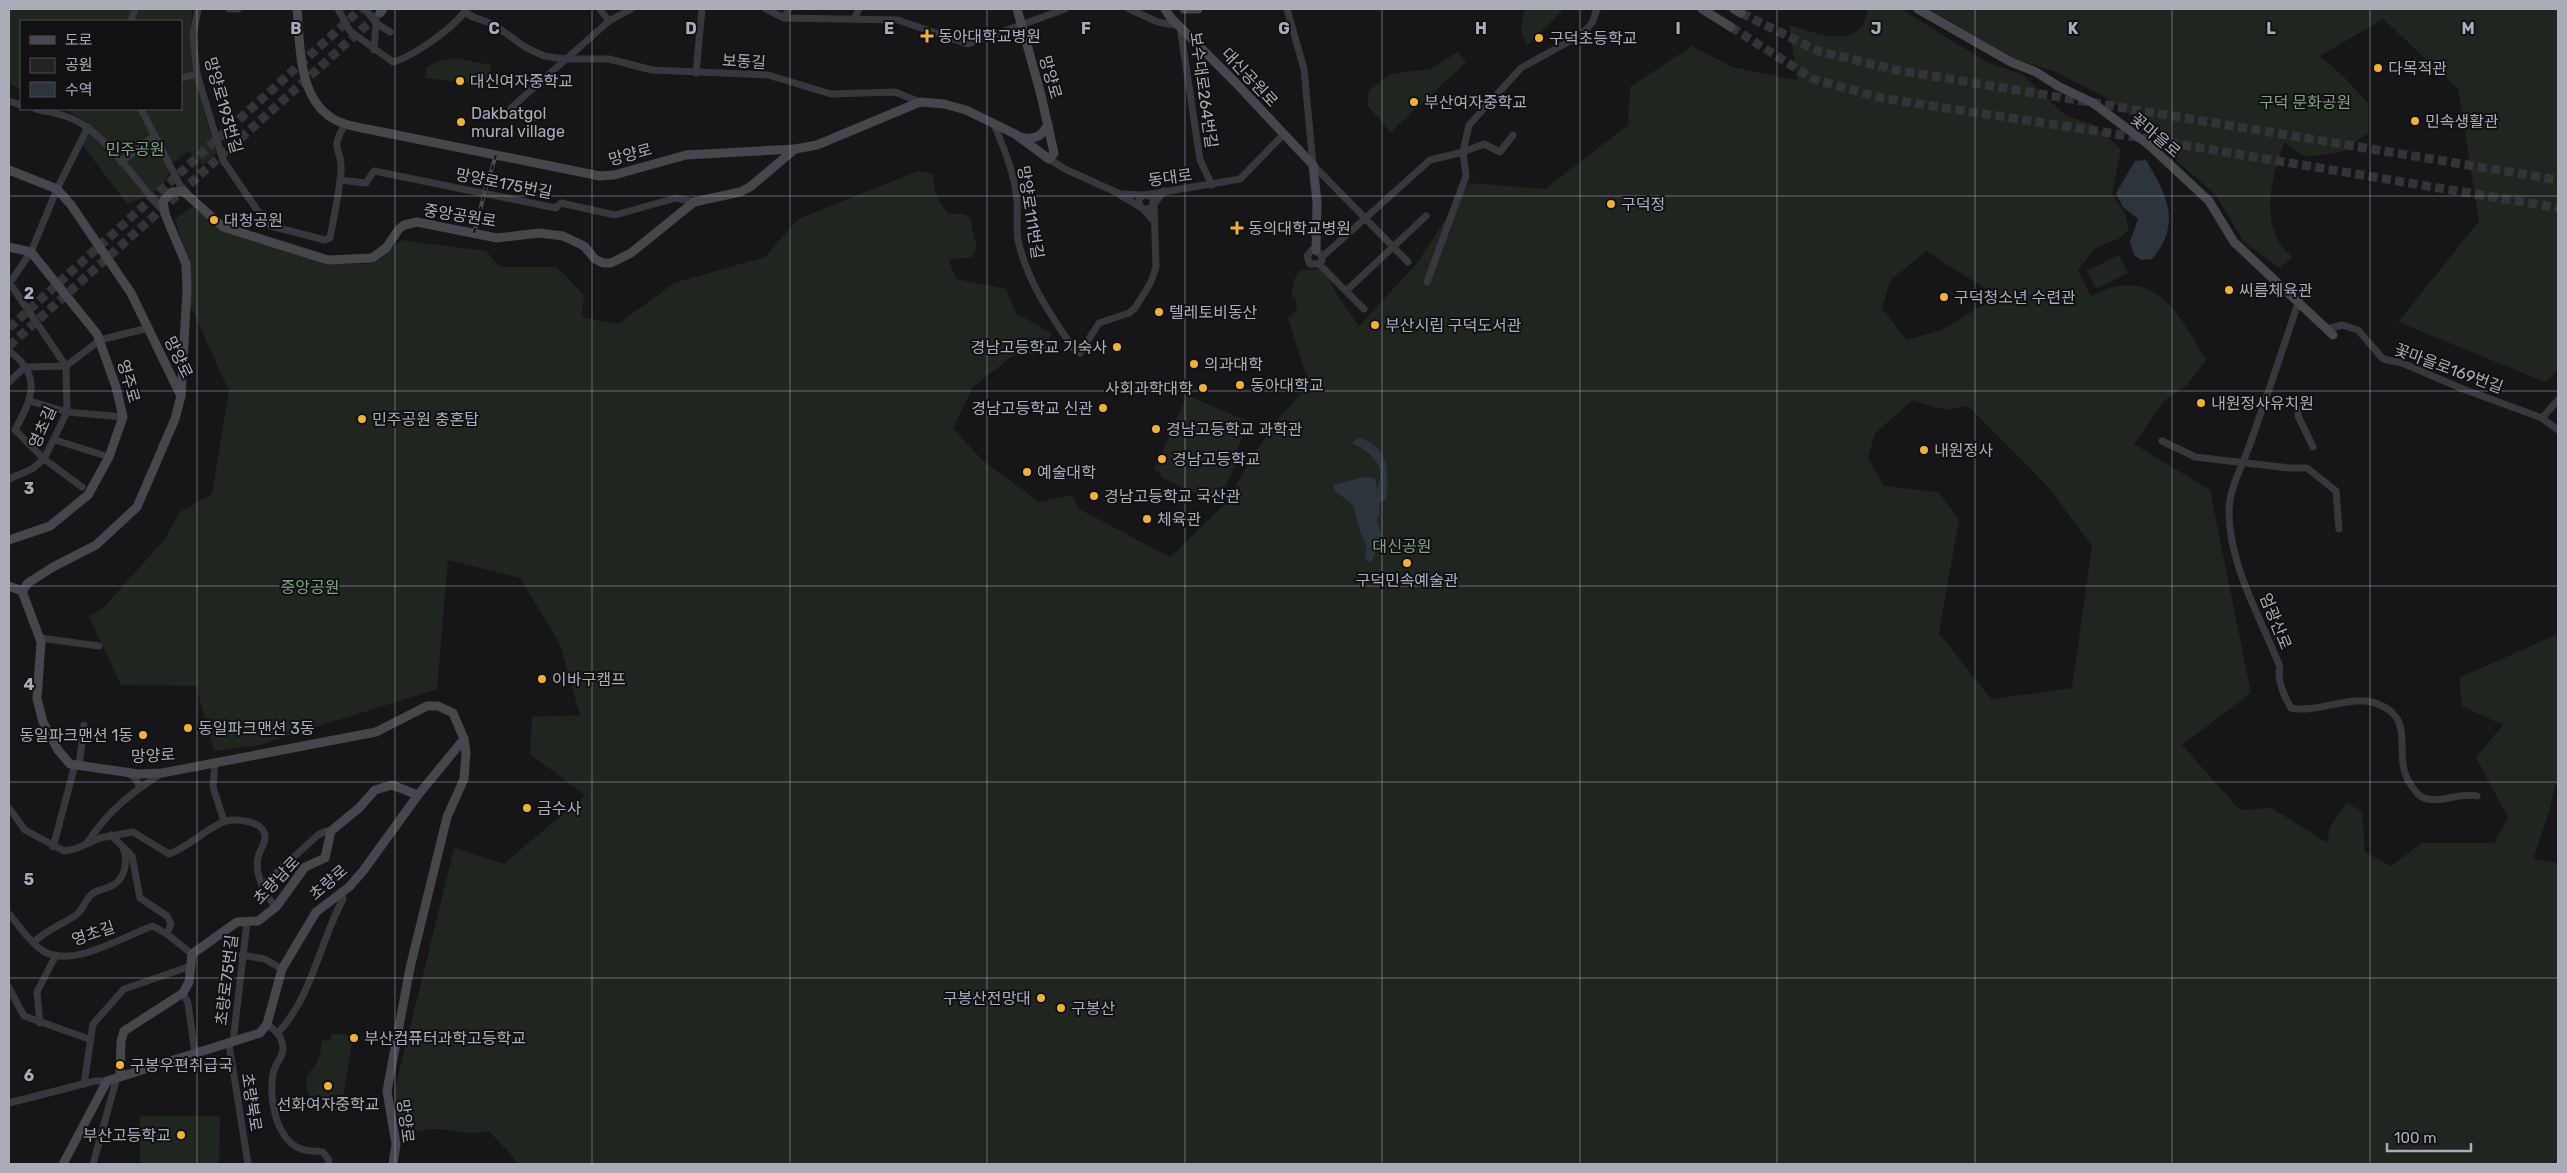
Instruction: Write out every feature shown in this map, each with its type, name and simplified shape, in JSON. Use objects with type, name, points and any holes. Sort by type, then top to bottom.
[{"type":"main road","name":"망양로","points":[[297,9],[303,64],[309,88],[318,106],[329,117],[345,124],[600,176],[614,175],[686,154],[796,149],[817,145],[920,102],[944,104],[993,122],[1025,138],[1035,138],[1044,132],[1048,124]]},
{"type":"main road","name":"망양로","points":[[1015,134],[1049,159],[1054,153],[1017,9]]},
{"type":"main road","name":"대신공원로","points":[[1166,9],[1170,17],[1313,165]]},
{"type":"main road","points":[[1184,9],[1198,9]]},
{"type":"main road","points":[[1702,9],[1731,28]]},
{"type":"main road","name":"꽃마을로","points":[[1918,9],[2106,112],[2149,145],[2201,193],[2217,213],[2234,242],[2299,300],[2330,332]]},
{"type":"main road","name":"중앙공원로","points":[[184,191],[223,227],[328,260],[372,258],[386,248],[404,225],[417,222],[497,238],[539,233],[563,236],[584,246],[603,264],[611,263],[631,253],[694,202],[740,192],[750,187],[796,149]]},
{"type":"main road","points":[[1313,165],[1319,253]]},
{"type":"main road","name":"망양로","points":[[9,170],[56,189],[71,205],[131,294],[181,396],[175,419],[137,507],[96,545],[28,582],[22,591]]},
{"type":"main road","points":[[181,396],[187,314],[186,264],[163,205],[168,194],[175,190],[184,191]]},
{"type":"main road","points":[[9,247],[31,252]]},
{"type":"main road","name":"영주로","points":[[9,540],[50,526],[78,506],[97,482],[123,417],[116,386],[100,340],[31,252]]},
{"type":"main road","points":[[9,586],[22,591],[40,638],[38,698],[43,722],[58,750],[70,764],[77,765]]},
{"type":"main road","name":"망양로","points":[[77,765],[127,772],[162,773],[376,732],[428,706],[438,706],[453,712],[464,739],[464,779],[445,826],[410,968],[387,1091],[396,1144],[392,1164]]},
{"type":"main road","name":"초량로","points":[[268,1024],[282,969],[316,912],[363,871],[418,795],[464,739]]},
{"type":"main road","points":[[331,831],[359,808],[375,790],[392,785],[418,795]]},
{"type":"main road","name":"초량남로","points":[[192,954],[237,922],[258,921],[276,907],[305,867],[326,858],[331,831]]},
{"type":"main road","points":[[119,1076],[121,1041],[124,1030],[183,993],[189,982],[192,954]]},
{"type":"main road","points":[[63,1164],[108,1081],[260,1033],[268,1024]]},
{"type":"street","points":[[197,10],[206,9]]},
{"type":"street","points":[[230,9],[238,9]]},
{"type":"street","name":"보동길","points":[[338,9],[350,31],[393,62],[405,59],[420,50],[466,10],[473,17],[493,24],[525,47],[544,56],[564,59],[609,59],[652,70],[768,75],[831,94],[895,92],[920,102]]},
{"type":"street","points":[[365,9],[376,23],[390,32]]},
{"type":"street","points":[[600,9],[609,21]]},
{"type":"street","points":[[534,118],[524,118],[516,114],[512,108],[564,59],[609,21],[630,9]]},
{"type":"street","points":[[696,73],[702,9]]},
{"type":"street","points":[[766,9],[784,18],[898,20],[968,44],[1065,9]]},
{"type":"street","points":[[784,18],[789,9]]},
{"type":"street","points":[[854,19],[859,9]]},
{"type":"street","points":[[1129,9],[1158,22],[1180,26]]},
{"type":"street","points":[[1287,9],[1304,70],[1313,165]]},
{"type":"street","points":[[1427,282],[1466,176],[1463,152],[1469,125],[1521,68],[1581,35],[1592,24],[1597,9]]},
{"type":"street","name":"망양로193번길","points":[[197,10],[193,36],[197,74],[223,160],[257,210],[272,226],[324,240],[330,238],[341,168],[335,148],[336,139],[345,124]]},
{"type":"street","points":[[374,50],[376,23]]},
{"type":"street","name":"보수대로264번길","points":[[1180,26],[1200,160],[1212,185]]},
{"type":"street","points":[[182,78],[197,74]]},
{"type":"street","points":[[40,110],[72,118],[88,127],[103,140],[165,214]]},
{"type":"street","points":[[141,110],[184,191]]},
{"type":"street","name":"망양로111번길","points":[[993,122],[1010,164],[1017,201],[1018,239],[1027,271],[1045,306],[1080,353],[1089,338]]},
{"type":"street","points":[[66,366],[9,283],[31,252],[56,189],[88,127]]},
{"type":"street","name":"동대로","points":[[1049,159],[1065,169],[1120,194],[1145,195],[1240,179],[1283,135]]},
{"type":"street","points":[[1364,309],[1319,264],[1310,264],[1307,260],[1309,252],[1319,253],[1365,220],[1430,160],[1463,152],[1484,144],[1500,152],[1513,135]]},
{"type":"street","points":[[121,162],[154,136]]},
{"type":"street","name":"대신공원로","points":[[1313,165],[1408,262]]},
{"type":"street","name":"망양로175번길","points":[[340,180],[366,183],[374,171],[556,208],[561,203],[615,215],[676,198],[694,202]]},
{"type":"street","points":[[1065,335],[1077,342],[1089,338],[1099,323],[1122,317],[1135,308],[1152,282],[1156,268],[1154,204],[1152,197],[1145,195],[1139,202],[1142,208],[1149,210],[1154,204],[1164,191]]},
{"type":"street","points":[[1120,194],[1142,208],[1153,220]]},
{"type":"street","points":[[1346,291],[1426,216]]},
{"type":"street","points":[[1319,253],[1319,264]]},
{"type":"street","name":"엄광산로","points":[[2299,300],[2244,463],[2234,485],[2229,509],[2233,544],[2246,584],[2280,667],[2278,674],[2291,708],[2303,711],[2359,701],[2376,703],[2391,712],[2399,720],[2402,731],[2402,768],[2405,777],[2415,791],[2424,798],[2433,799],[2468,794],[2477,796]]},
{"type":"street","name":"꽃마을로169번길","points":[[2330,332],[2342,325],[2358,330],[2383,359],[2402,363],[2462,389],[2542,418],[2558,430]]},
{"type":"street","points":[[9,382],[25,367],[66,366],[100,340],[148,328]]},
{"type":"street","points":[[9,350],[22,360],[32,389],[30,401],[12,431],[44,459],[82,488]]},
{"type":"street","name":"영초길","points":[[9,479],[32,468],[44,459],[55,440],[67,412],[66,366]]},
{"type":"street","points":[[2542,418],[2558,400]]},
{"type":"street","points":[[30,401],[67,412],[123,417]]},
{"type":"street","points":[[2298,408],[2298,416],[2313,447]]},
{"type":"street","points":[[55,440],[108,458]]},
{"type":"street","points":[[2162,441],[2195,457],[2307,468],[2336,491],[2339,529]]},
{"type":"street","points":[[40,638],[99,646]]},
{"type":"street","points":[[53,847],[77,765],[84,725]]},
{"type":"street","points":[[216,762],[213,788],[224,821]]},
{"type":"street","points":[[127,772],[135,778],[140,787]]},
{"type":"street","points":[[87,842],[102,820],[140,787],[162,773]]},
{"type":"street","points":[[9,808],[25,830],[53,847],[64,851],[75,849],[87,842],[111,835],[133,832],[169,854],[180,850],[224,821],[258,824],[264,828],[266,837],[259,854],[258,875],[276,907]]},
{"type":"street","points":[[263,885],[318,835],[331,831]]},
{"type":"street","points":[[111,835],[132,856],[140,898],[167,916],[171,924],[167,934]]},
{"type":"street","points":[[34,942],[47,930],[78,915],[90,896],[96,891],[113,886],[121,879],[126,856],[123,848]]},
{"type":"street","points":[[278,1033],[286,1025],[306,990],[343,899],[340,892]]},
{"type":"street","name":"영초길","points":[[9,914],[43,951],[56,956],[75,956],[89,952],[153,926],[167,934],[192,954]]},
{"type":"street","name":"초량로75번길","points":[[230,1043],[247,922]]},
{"type":"street","points":[[242,955],[264,958],[282,969]]},
{"type":"street","points":[[40,1023],[37,992],[56,956]]},
{"type":"street","points":[[84,1084],[89,1039],[93,1024],[124,989],[191,966]]},
{"type":"street","points":[[9,988],[24,1016],[89,1039]]},
{"type":"street","points":[[183,993],[188,1003],[195,1054]]},
{"type":"street","points":[[268,1024],[278,1033],[283,1050],[273,1074],[276,1118],[293,1145],[301,1150],[322,1151],[329,1160],[328,1164]]},
{"type":"street","name":"초량북로","points":[[230,1043],[248,1164]]},
{"type":"street","points":[[93,1164],[119,1076]]},
{"type":"street","points":[[9,1103],[95,1081],[108,1081]]},
{"type":"green space","name":"민주공원","points":[[9,9],[192,9],[192,46],[197,82],[217,153],[203,165],[189,151],[171,164],[165,180],[156,191],[127,204],[81,143],[90,124],[67,110],[182,110],[182,20],[20,20],[20,88],[9,83]]},
{"type":"green space","points":[[1525,9],[1563,10],[1528,45],[1523,37],[1522,28]]},
{"type":"green space","points":[[1866,9],[1901,9],[1988,63],[2022,74],[2066,116],[2093,124],[2121,149],[2112,195],[2125,213],[2129,230],[2118,239],[2095,248],[2078,270],[2091,296],[2113,287],[2131,285],[2147,289],[2161,298],[2174,310],[2185,325],[2206,360],[2187,385],[2165,400],[2134,444],[2210,490],[2251,693],[2182,745],[2240,810],[2272,808],[2327,843],[2330,827],[2346,803],[2362,811],[2365,852],[2391,866],[2422,843],[2494,843],[2508,818],[2476,757],[2503,725],[2462,706],[2459,678],[2558,634],[2558,783],[2555,785],[2550,809],[2533,859],[2558,863],[2558,1164],[516,1164],[514,1158],[489,1131],[468,1133],[435,1129],[415,1132],[400,1130],[394,1093],[454,848],[504,864],[585,795],[530,754],[532,717],[580,715],[560,644],[520,578],[448,560],[437,689],[259,745],[214,751],[196,686],[121,685],[89,617],[104,607],[164,540],[180,512],[212,494],[229,391],[190,305],[189,264],[175,219],[195,205],[209,219],[328,264],[372,264],[401,240],[486,251],[499,266],[557,267],[584,295],[582,317],[618,324],[674,283],[765,257],[798,219],[918,171],[933,174],[937,196],[949,214],[965,214],[970,218],[977,249],[972,257],[949,260],[956,279],[1006,289],[1016,313],[1051,333],[1046,353],[1014,355],[973,387],[953,428],[982,460],[1039,502],[1072,495],[1079,509],[1170,557],[1222,507],[1274,423],[1309,385],[1288,318],[1297,309],[1295,297],[1291,297],[1294,280],[1300,271],[1323,268],[1336,293],[1359,326],[1418,262],[1469,183],[1545,189],[1628,125],[1630,87],[1692,46],[1732,67],[1797,80],[1789,25],[1823,35],[1846,36],[1856,32],[1863,24],[1867,12]],"holes":[[[1926,251],[1997,296],[1944,329],[1907,340],[1882,309],[1890,281]],[[1912,401],[1947,410],[1968,406],[2050,489],[2092,546],[2072,688],[1991,699],[1939,633],[1959,519],[1938,492],[1884,486],[1868,458],[1875,433]]]},
{"type":"green space","name":"구덕 문화공원","points":[[1929,9],[2558,9],[2558,371],[2545,382],[2398,322],[2479,221],[2458,89],[2383,19],[2320,56],[2343,76],[2368,103],[2368,133],[2341,152],[2305,157],[2284,142],[2273,179],[2270,205],[2274,230],[2280,244],[2292,257],[2280,268],[2244,242],[2216,195],[2168,153],[2148,129],[2107,98],[2055,72],[2013,58]]},
{"type":"green space","points":[[1458,52],[1466,62],[1391,132],[1367,105],[1369,90],[1390,74],[1430,69]]},
{"type":"green space","points":[[455,58],[491,65],[488,85],[425,78],[427,67],[436,62]]},
{"type":"green space","points":[[2119,255],[2128,273],[2096,289],[2087,271]]},
{"type":"green space","points":[[1187,395],[1249,422],[1237,450],[1241,452],[1218,503],[1160,477],[1161,473],[1154,470]]},
{"type":"green space","points":[[332,1033],[353,1036],[343,1098],[310,1097],[306,1083],[307,1076],[319,1058],[322,1040],[330,1041]]},
{"type":"green space","name":"부산고등학교","points":[[140,1116],[220,1116],[219,1164],[140,1164]]},
{"type":"water","points":[[2146,160],[2165,197],[2169,222],[2167,234],[2152,259],[2141,260],[2134,255],[2130,242],[2138,219],[2123,207],[2116,193],[2135,161]]},
{"type":"water","points":[[1358,438],[1376,447],[1382,454],[1387,470],[1386,499],[1379,504],[1380,514],[1377,519],[1384,546],[1377,548],[1371,563],[1365,558],[1367,546],[1359,529],[1354,506],[1335,491],[1333,485],[1364,477],[1375,478],[1377,489],[1380,481],[1379,467],[1366,451],[1352,443]]},
{"type":"tunnel","points":[[9,328],[361,9]]},
{"type":"tunnel","points":[[1741,13],[1818,51],[1896,70],[2558,180]]},
{"type":"tunnel","points":[[9,346],[379,14]]},
{"type":"tunnel","points":[[1731,27],[1813,79],[1881,98],[2142,138],[2558,208]]},
{"type":"railway","points":[[485,191],[496,155]]},
{"type":"railway","points":[[474,233],[484,195]]},
{"type":"place","name":"동아대학교병원","points":[[927,36]]},
{"type":"place","name":"구덕초등학교","points":[[1539,38]]},
{"type":"place","name":"다목적관","points":[[2378,68]]},
{"type":"place","name":"대신여자중학교","points":[[460,81]]},
{"type":"place","name":"부산여자중학교","points":[[1414,102]]},
{"type":"place","name":"민속생활관","points":[[2415,121]]},
{"type":"place","name":"Dakbatgol mural village","points":[[461,122]]},
{"type":"place","name":"구덕정","points":[[1611,204]]},
{"type":"place","name":"대청공원","points":[[214,220]]},
{"type":"place","name":"동의대학교병원","points":[[1237,228]]},
{"type":"place","name":"씨름체육관","points":[[2229,290]]},
{"type":"place","name":"구덕청소년 수련관","points":[[1944,297]]},
{"type":"place","name":"텔레토비동산","points":[[1159,312]]},
{"type":"place","name":"부산시립 구덕도서관","points":[[1375,325]]},
{"type":"place","name":"경남고등학교 기숙사","points":[[1117,347]]},
{"type":"place","name":"의과대학","points":[[1194,364]]},
{"type":"place","name":"동아대학교","points":[[1240,385]]},
{"type":"place","name":"사회과학대학","points":[[1203,388]]},
{"type":"place","name":"내원정사유치원","points":[[2201,403]]},
{"type":"place","name":"경남고등학교 신관","points":[[1103,408]]},
{"type":"place","name":"민주공원 충혼탑","points":[[362,419]]},
{"type":"place","name":"경남고등학교 과학관","points":[[1156,429]]},
{"type":"place","name":"내원정사","points":[[1924,450]]},
{"type":"place","name":"경남고등학교","points":[[1162,459]]},
{"type":"place","name":"예술대학","points":[[1027,472]]},
{"type":"place","name":"경남고등학교 국산관","points":[[1094,496]]},
{"type":"place","name":"체육관","points":[[1147,519]]},
{"type":"place","name":"구덕민속예술관","points":[[1407,563]]},
{"type":"place","name":"이바구캠프","points":[[542,679]]},
{"type":"place","name":"동일파크맨션 3동","points":[[188,728]]},
{"type":"place","name":"동일파크맨션 1동","points":[[143,735]]},
{"type":"place","name":"금수사","points":[[527,808]]},
{"type":"place","name":"구봉산전망대","points":[[1041,998]]},
{"type":"place","name":"구봉산","points":[[1061,1008]]},
{"type":"place","name":"부산컴퓨터과학고등학교","points":[[354,1038]]},
{"type":"place","name":"구봉우편취급국","points":[[120,1065]]},
{"type":"place","name":"선화여자중학교","points":[[328,1086]]},
{"type":"place","name":"부산고등학교","points":[[181,1135]]},
{"type":"park label","name":"대신공원","points":[[1402,546]]},
{"type":"park label","name":"중앙공원","points":[[310,587]]}]
